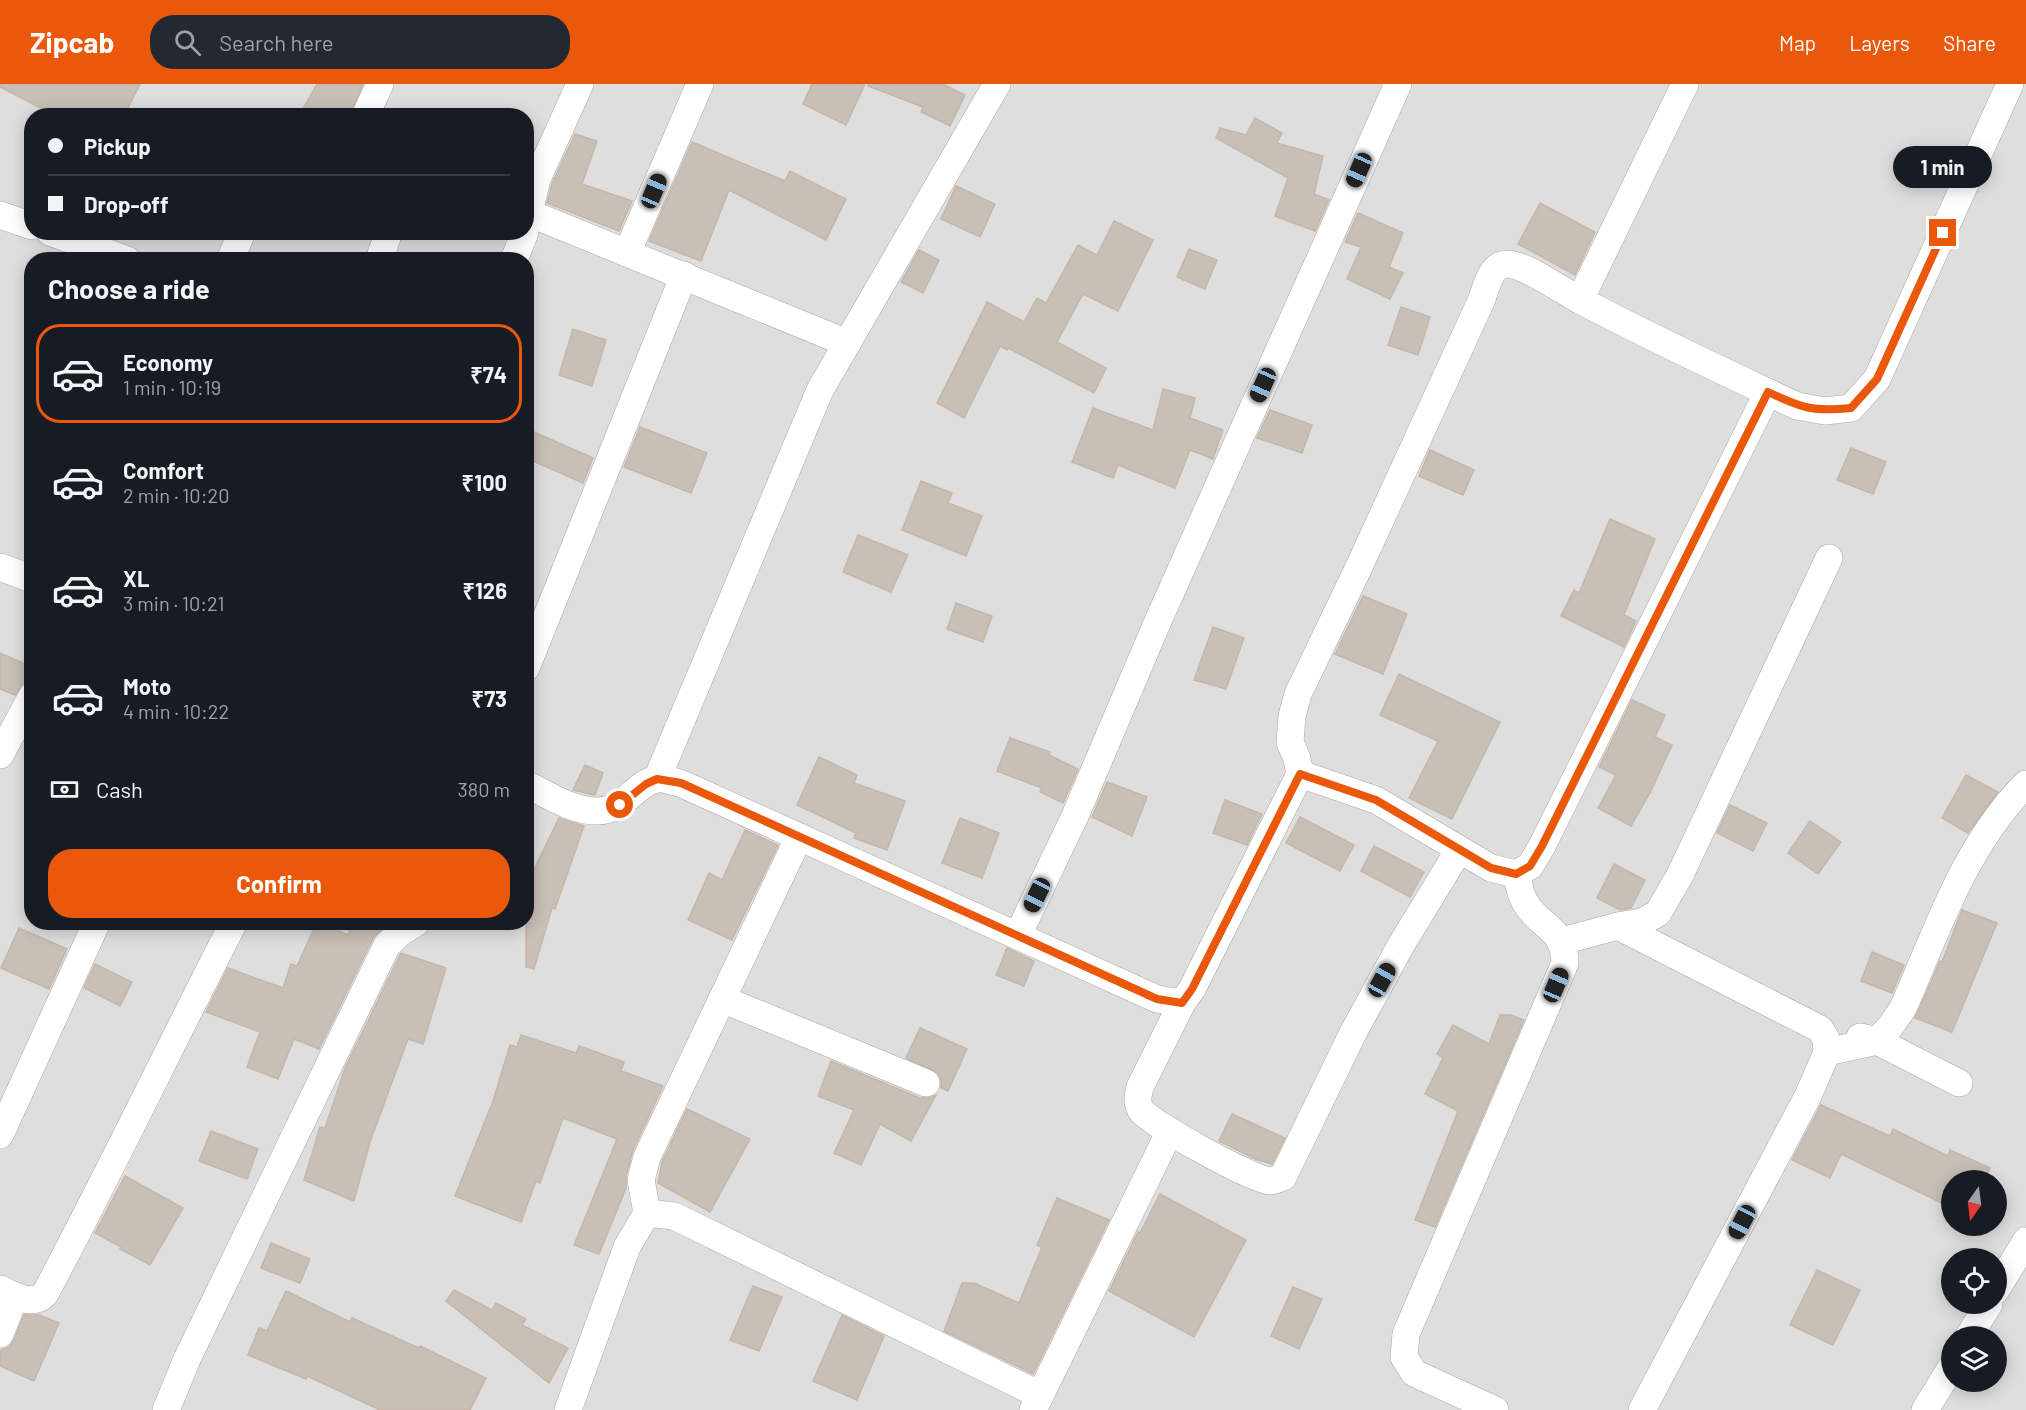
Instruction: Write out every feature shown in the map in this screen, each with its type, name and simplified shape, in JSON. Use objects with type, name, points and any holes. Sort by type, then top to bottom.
[{"type":"street","points":[[369,108],[380,84]]},
{"type":"street","points":[[534,192],[537,179],[580,84]]},
{"type":"street","points":[[627,253],[700,84]]},
{"type":"street","points":[[657,779],[820,390],[997,84]]},
{"type":"street","points":[[1018,935],[1075,816],[1158,621],[1398,84]]},
{"type":"street","points":[[1580,300],[1685,84]]},
{"type":"street","points":[[1459,850],[1401,945],[1353,1033],[1283,1177],[1271,1181],[1255,1176],[1170,1131],[1142,1112],[1137,1100],[1149,1067],[1182,1003],[1192,989],[1300,774],[1290,742],[1292,716],[1298,694],[1441,391],[1495,270],[1504,264],[1518,266],[1580,300],[1797,406],[1825,411],[1851,408],[1877,379],[2007,85]]},
{"type":"street","points":[[0,215],[24,223]]},
{"type":"street","points":[[534,225],[627,253],[847,343]]},
{"type":"street","points":[[72,240],[105,252]]},
{"type":"street","points":[[534,648],[684,275]]},
{"type":"street","points":[[1300,774],[1376,800],[1491,868],[1516,874],[1530,866],[1768,392]]},
{"type":"street","points":[[1562,941],[1642,922],[1658,913],[1680,875],[1829,558]]},
{"type":"street","points":[[0,567],[24,576]]},
{"type":"street","points":[[0,755],[24,711]]},
{"type":"street","points":[[534,788],[566,804],[596,811],[608,810],[620,805],[646,784],[657,779],[681,783],[1157,999],[1182,1003]]},
{"type":"street","points":[[1877,1041],[1903,1008],[1965,868],[2014,796],[2026,784]]},
{"type":"street","points":[[568,1410],[627,1247],[647,1213],[641,1180],[647,1157],[799,837]]},
{"type":"street","points":[[1496,1410],[1414,1373],[1404,1358],[1406,1334],[1565,963],[1562,941],[1533,914],[1524,901],[1516,874]]},
{"type":"street","points":[[1618,926],[1824,1040],[1877,1041],[1959,1083]]},
{"type":"street","points":[[0,1135],[93,930]]},
{"type":"street","points":[[0,1334],[8,1292],[29,1301],[40,1299],[45,1294],[93,1204],[230,930]]},
{"type":"street","points":[[166,1410],[187,1359],[387,945],[404,930]]},
{"type":"street","points":[[722,999],[926,1083]]},
{"type":"street","points":[[1642,1410],[1808,1096],[1824,1040]]},
{"type":"street","points":[[647,1213],[674,1216],[1036,1403],[1170,1131]]},
{"type":"street","points":[[2007,1272],[2026,1241]]},
{"type":"street","points":[[1925,1410],[1941,1384]]},
{"type":"shaded area","points":[[0,84],[2026,84],[2026,1410],[0,1410]]},
{"type":"building","points":[[0,84],[140,84],[128,108],[41,108],[0,87]]},
{"type":"building","points":[[317,84],[363,84],[353,108],[304,108]]},
{"type":"building","points":[[812,84],[865,84],[846,125],[803,104]]},
{"type":"building","points":[[868,84],[943,84],[965,95],[950,126],[921,112],[923,107],[868,86]]},
{"type":"building","points":[[1255,118],[1282,133],[1277,143],[1323,156],[1314,194],[1329,200],[1315,231],[1275,216],[1288,178],[1216,138],[1220,128],[1246,135]]},
{"type":"building","points":[[575,134],[597,141],[582,184],[632,201],[619,231],[547,203],[552,184]]},
{"type":"building","points":[[692,142],[785,181],[790,171],[846,199],[826,240],[729,190],[701,261],[649,241]]},
{"type":"building","points":[[956,186],[995,204],[980,237],[941,219]]},
{"type":"building","points":[[1540,203],[1595,232],[1575,275],[1518,244]]},
{"type":"building","points":[[1358,213],[1403,233],[1389,267],[1403,273],[1390,299],[1347,279],[1361,247],[1345,242]]},
{"type":"building","points":[[1114,221],[1153,240],[1118,311],[1083,294],[1057,342],[1106,368],[1094,393],[1000,346],[964,418],[937,403],[987,302],[1024,322],[1037,298],[1046,303],[1078,245],[1097,255]]},
{"type":"building","points":[[1189,249],[1217,260],[1205,289],[1177,277]]},
{"type":"building","points":[[919,250],[939,260],[923,293],[901,282]]},
{"type":"building","points":[[1401,307],[1430,317],[1418,355],[1388,345]]},
{"type":"building","points":[[573,329],[606,340],[592,386],[559,375]]},
{"type":"building","points":[[1163,389],[1195,398],[1190,418],[1223,430],[1213,459],[1190,450],[1175,488],[1118,465],[1113,478],[1072,462],[1093,408],[1153,430]]},
{"type":"building","points":[[1270,410],[1312,425],[1302,453],[1257,438]]},
{"type":"building","points":[[640,427],[707,453],[691,493],[624,467]]},
{"type":"building","points":[[534,432],[593,458],[583,483],[534,462]]},
{"type":"building","points":[[1851,448],[1886,462],[1873,494],[1837,480]]},
{"type":"building","points":[[1430,450],[1474,470],[1463,495],[1419,476]]},
{"type":"building","points":[[921,481],[952,493],[948,503],[982,516],[966,556],[902,530]]},
{"type":"building","points":[[1610,519],[1655,539],[1624,615],[1636,621],[1624,647],[1561,616],[1574,590],[1579,593]]},
{"type":"building","points":[[858,535],[908,555],[891,592],[843,572]]},
{"type":"building","points":[[1363,596],[1407,614],[1383,674],[1335,654]]},
{"type":"building","points":[[956,603],[992,616],[983,642],[947,629]]},
{"type":"building","points":[[1213,627],[1244,638],[1226,689],[1194,680]]},
{"type":"building","points":[[0,653],[24,664],[24,683],[15,695],[0,689]]},
{"type":"building","points":[[1399,674],[1500,722],[1452,819],[1409,798],[1438,741],[1380,715]]},
{"type":"building","points":[[1632,700],[1665,715],[1655,737],[1672,745],[1651,791],[1631,826],[1598,808],[1616,775],[1599,767]]},
{"type":"building","points":[[1010,738],[1050,752],[1049,755],[1078,769],[1063,803],[1040,792],[1042,788],[997,771]]},
{"type":"building","points":[[819,757],[857,775],[854,783],[905,801],[887,850],[854,838],[856,833],[797,805]]},
{"type":"building","points":[[585,765],[603,773],[595,795],[573,790]]},
{"type":"building","points":[[1966,775],[1998,792],[1968,833],[1942,818]]},
{"type":"building","points":[[1107,782],[1147,797],[1132,836],[1092,817]]},
{"type":"building","points":[[1225,800],[1262,814],[1247,845],[1213,833]]},
{"type":"building","points":[[1730,805],[1767,823],[1753,851],[1717,833]]},
{"type":"building","points":[[1300,817],[1354,845],[1340,871],[1286,843]]},
{"type":"building","points":[[559,818],[584,826],[555,909],[552,908],[534,969],[526,967],[526,930],[534,930],[534,870]]},
{"type":"building","points":[[960,818],[999,833],[982,878],[942,863]]},
{"type":"building","points":[[1810,821],[1841,842],[1818,874],[1788,853]]},
{"type":"building","points":[[745,830],[778,845],[732,940],[688,920],[709,873],[722,880]]},
{"type":"building","points":[[1374,846],[1424,872],[1410,897],[1361,871]]},
{"type":"building","points":[[1614,864],[1645,880],[1631,908],[1620,910],[1597,898]]},
{"type":"building","points":[[1962,910],[1997,923],[1952,1032],[1915,1018],[1940,961],[1942,962]]},
{"type":"building","points":[[19,928],[67,949],[49,989],[1,968]]},
{"type":"building","points":[[313,930],[336,930],[348,935],[350,930],[381,930],[373,938],[319,1049],[294,1039],[278,1079],[247,1067],[260,1032],[206,1012],[228,968],[283,988],[291,964],[297,966]]},
{"type":"building","points":[[1007,948],[1034,961],[1024,986],[996,975]]},
{"type":"building","points":[[1872,952],[1904,965],[1892,993],[1861,981]]},
{"type":"building","points":[[401,953],[446,968],[423,1044],[408,1039],[370,1142],[354,1201],[304,1180],[320,1127],[325,1128],[345,1068]]},
{"type":"building","points":[[95,964],[132,982],[120,1006],[84,988]]},
{"type":"building","points":[[1500,1015],[1511,1015],[1524,1020],[1435,1227],[1415,1220],[1458,1111],[1425,1094],[1443,1058],[1437,1054],[1453,1025],[1489,1044]]},
{"type":"building","points":[[920,1028],[967,1049],[948,1091],[941,1088],[938,1073],[906,1058]]},
{"type":"building","points":[[521,1035],[576,1053],[579,1046],[624,1062],[621,1071],[663,1086],[633,1150],[626,1176],[626,1188],[599,1254],[574,1245],[617,1139],[563,1118],[540,1183],[536,1181],[521,1222],[455,1196],[493,1101],[510,1045],[517,1047]]},
{"type":"building","points":[[831,1061],[920,1098],[936,1095],[911,1141],[880,1124],[861,1165],[834,1153],[854,1110],[818,1096]]},
{"type":"building","points":[[1821,1105],[1890,1136],[1893,1129],[1948,1156],[1950,1150],[1990,1168],[1989,1170],[1941,1170],[1941,1203],[1841,1154],[1830,1178],[1792,1160]]},
{"type":"building","points":[[687,1109],[750,1139],[710,1212],[658,1183],[662,1162]]},
{"type":"building","points":[[1232,1114],[1285,1138],[1272,1164],[1255,1159],[1219,1141]]},
{"type":"building","points":[[211,1131],[258,1149],[247,1179],[199,1161]]},
{"type":"building","points":[[125,1176],[183,1208],[150,1265],[95,1233]]},
{"type":"building","points":[[1160,1194],[1246,1240],[1194,1337],[1109,1291]]},
{"type":"building","points":[[1057,1198],[1109,1220],[1033,1374],[944,1331],[962,1283],[974,1283],[1019,1303],[1042,1247],[1037,1245]]},
{"type":"building","points":[[271,1243],[310,1259],[300,1283],[261,1268]]},
{"type":"building","points":[[1817,1270],[1860,1290],[1833,1345],[1790,1325]]},
{"type":"building","points":[[753,1286],[782,1297],[759,1351],[730,1340]]},
{"type":"building","points":[[1293,1287],[1322,1299],[1299,1349],[1271,1336]]},
{"type":"building","points":[[454,1290],[492,1310],[496,1303],[526,1319],[522,1325],[568,1348],[549,1383],[446,1301]]},
{"type":"building","points":[[286,1291],[350,1322],[352,1318],[419,1348],[420,1346],[486,1378],[470,1410],[380,1410],[307,1376],[306,1379],[248,1355],[259,1328],[267,1331]]},
{"type":"building","points":[[24,1315],[39,1315],[59,1323],[34,1381],[0,1366],[1,1350],[9,1347],[14,1340]]},
{"type":"building","points":[[842,1315],[884,1336],[857,1400],[813,1381]]},
{"type":"route","points":[[620,805],[646,784],[657,779],[681,783],[1157,999],[1182,1003],[1192,989],[1300,774],[1376,800],[1491,868],[1516,874],[1530,866],[1542,846],[1768,392],[1797,406],[1825,411],[1851,408],[1877,379],[1943,233]]}]
